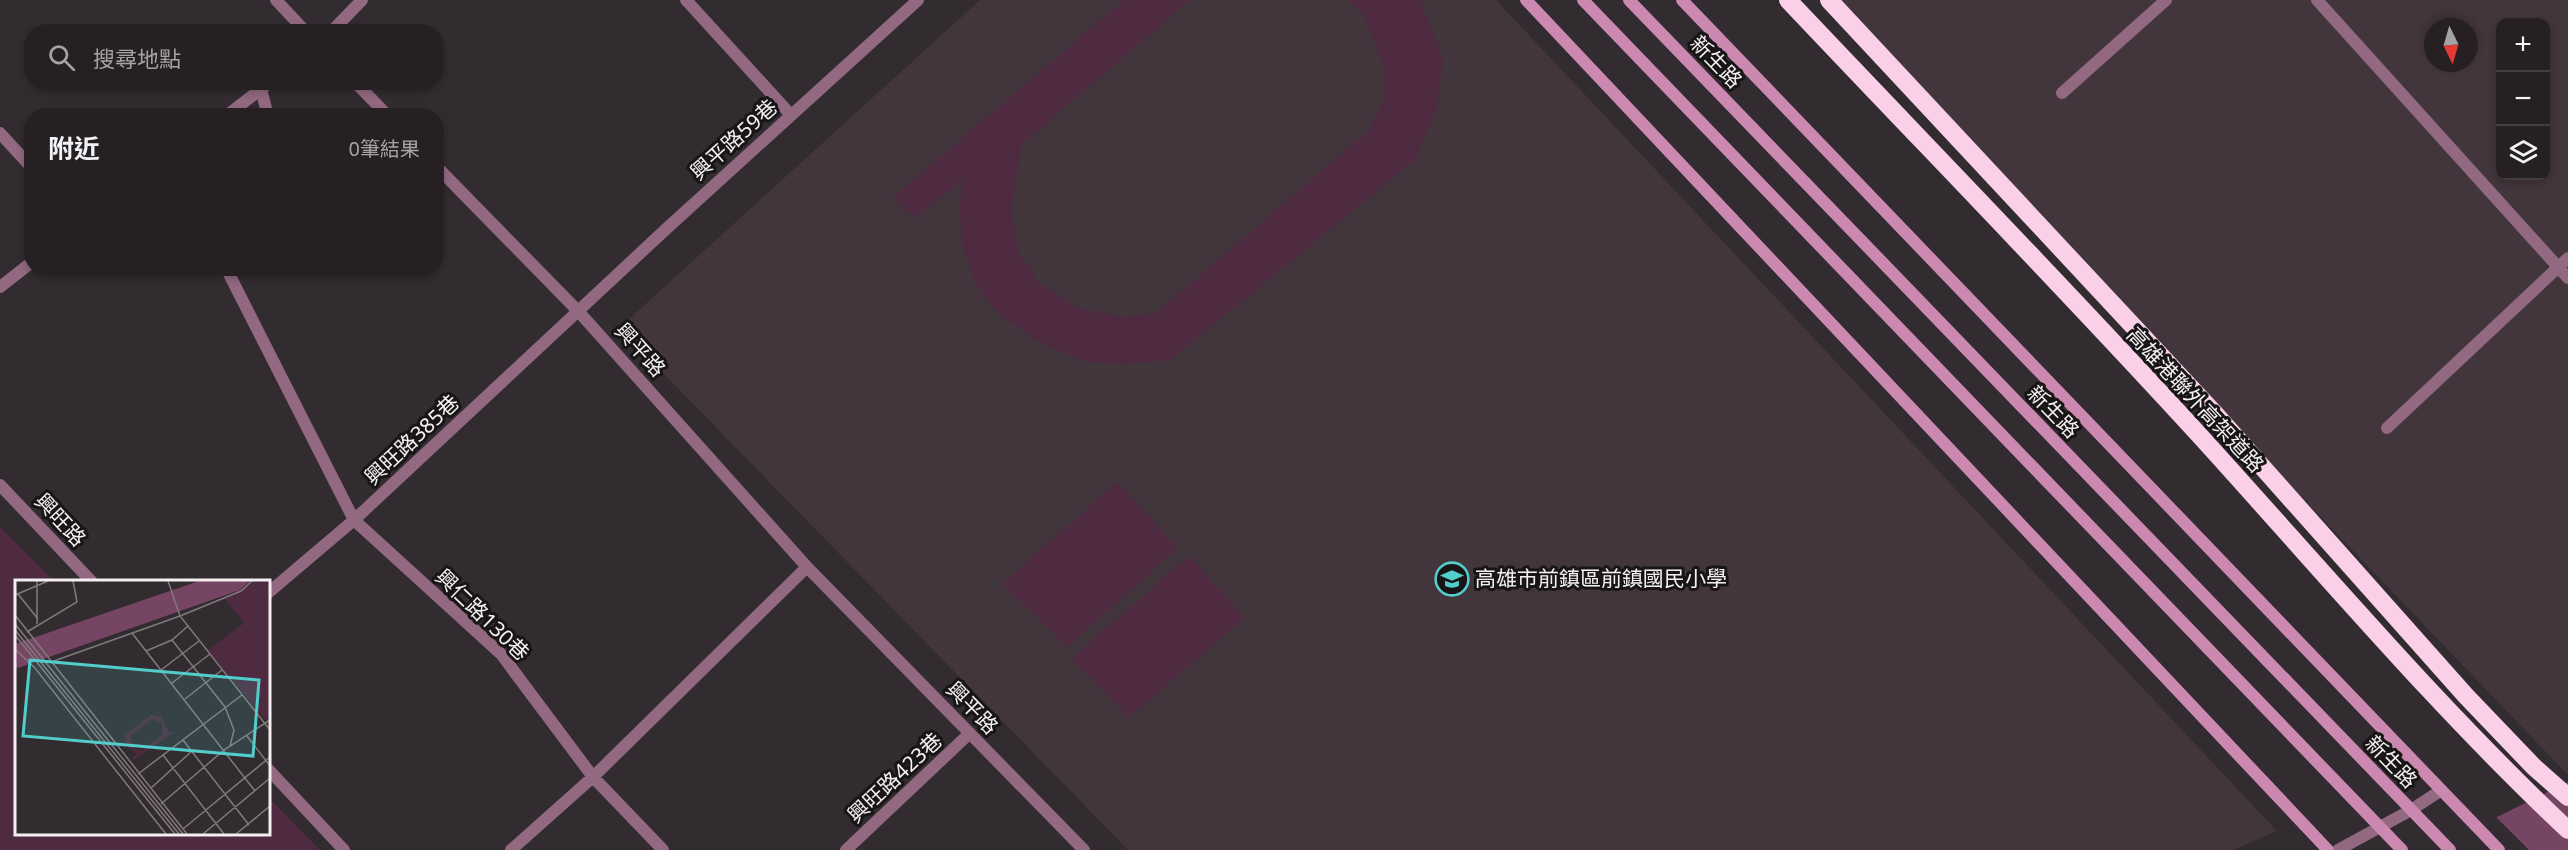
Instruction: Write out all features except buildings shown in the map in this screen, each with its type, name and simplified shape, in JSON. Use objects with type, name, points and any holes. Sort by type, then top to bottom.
[{"type":"highway","name":"高雄港聯外高架道路","points":[[1788,0],[2200,437],[2427,691],[2501,768],[2568,830]]},
{"type":"highway","name":"高雄港聯外高架道路","points":[[1829,0],[2217,416],[2466,696],[2534,767],[2568,797]]},
{"type":"street","points":[[276,0],[298,24]]},
{"type":"street","points":[[339,24],[362,0]]},
{"type":"street","points":[[686,0],[791,115]]},
{"type":"street","name":"興平路59巷","points":[[579,312],[665,230],[918,0]]},
{"type":"street","points":[[1526,0],[2328,850]]},
{"type":"street","points":[[1583,0],[2402,850]]},
{"type":"street","name":"新生路","points":[[1629,0],[2450,850]]},
{"type":"street","name":"新生路","points":[[1682,0],[2499,850]]},
{"type":"street","points":[[2062,93],[2166,0]]},
{"type":"street","points":[[2317,0],[2564,262],[2568,279]]},
{"type":"street","points":[[236,108],[260,90]]},
{"type":"street","points":[[265,90],[267,108]]},
{"type":"street","points":[[364,90],[380,108]]},
{"type":"street","points":[[0,133],[24,159]]},
{"type":"street","name":"興平路","points":[[444,174],[579,312],[807,567],[1084,850]]},
{"type":"street","points":[[2387,428],[2564,262]]},
{"type":"street","points":[[0,287],[24,268]]},
{"type":"street","points":[[230,276],[354,520]]},
{"type":"street","name":"興旺路385巷","points":[[270,590],[354,520],[579,312]]},
{"type":"street","name":"興旺路","points":[[0,485],[90,580]]},
{"type":"street","name":"興仁路130巷","points":[[354,520],[501,654],[593,777],[663,850]]},
{"type":"street","points":[[511,850],[593,777],[807,567]]},
{"type":"street","name":"興旺路423巷","points":[[846,850],[970,734]]},
{"type":"street","points":[[270,771],[344,850]]},
{"type":"street","points":[[2338,850],[2411,810],[2440,791]]},
{"type":"shaded area","name":"高雄市前鎮區前鎮國民小學","points":[[980,0],[1496,0],[2277,831],[2233,850],[1128,850],[619,328]]},
{"type":"shaded area","points":[[1124,0],[1190,0],[1022,144],[1011,208],[1018,251],[1039,283],[1076,307],[1122,317],[1155,314],[1368,131],[1384,99],[1384,65],[1363,14],[1347,0],[1420,0],[1443,58],[1437,106],[1415,160],[1170,360],[1125,364],[1087,362],[1041,343],[1000,315],[976,285],[963,248],[959,205],[964,179],[915,218],[893,197]]},
{"type":"shaded area","points":[[1825,0],[2568,0],[2568,775]]},
{"type":"shaded area","points":[[1117,482],[1178,548],[1067,647],[1002,584]]},
{"type":"shaded area","points":[[0,527],[53,580],[15,580],[15,835],[270,835],[270,799],[320,850],[0,850]]},
{"type":"shaded area","points":[[1189,556],[1245,618],[1129,717],[1072,658]]},
{"type":"shaded area","points":[[2568,782],[2568,850],[2430,850]]},
{"type":"pier","points":[[2494,815],[2529,850],[2427,850],[2428,847]]},
{"type":"place","name":"高雄市前鎮區前鎮國民小學","points":[[1452,579]]}]
